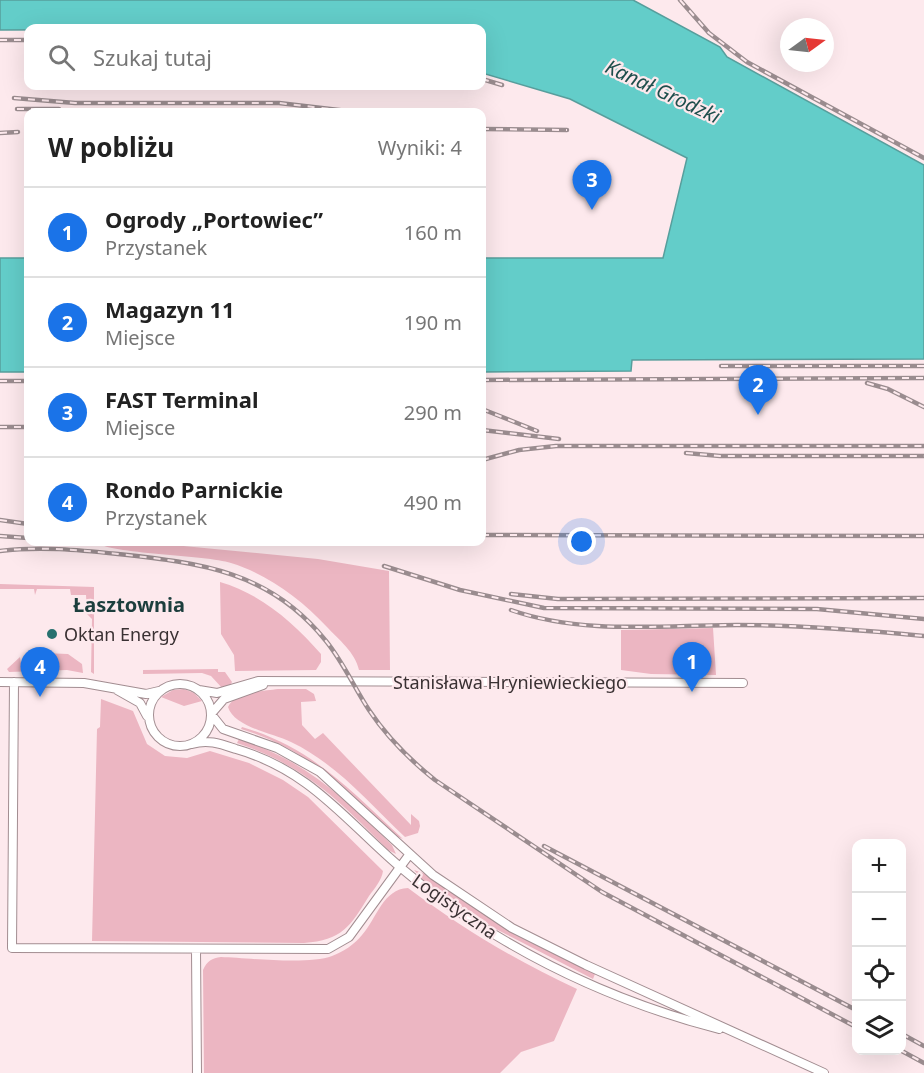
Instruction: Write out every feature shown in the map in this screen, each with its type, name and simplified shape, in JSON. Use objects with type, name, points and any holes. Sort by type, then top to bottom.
[{"type":"street","points":[[0,682],[106,685],[146,694],[179,683],[199,690],[207,699],[211,714],[208,729],[192,744],[177,746],[162,741],[154,732],[138,702],[106,685]]},
{"type":"street","points":[[15,682],[12,948],[321,950],[335,947],[356,930],[409,855]]},
{"type":"street","name":"Stanisława Hryniewieckiego","points":[[199,690],[215,693],[252,682],[743,683]]},
{"type":"street","name":"Stanisława Hryniewieckiego","points":[[211,714],[215,706],[225,699],[243,691],[277,682]]},
{"type":"street","points":[[148,718],[150,703],[159,690]]},
{"type":"street","name":"Logistyczna","points":[[211,714],[224,729],[278,748],[320,772],[409,855],[461,895],[524,934],[824,1073]]},
{"type":"street","name":"Logistyczna","points":[[192,744],[208,741],[238,749],[295,774],[328,798],[400,868],[486,930],[547,963],[650,1008],[742,1036]]},
{"type":"street","points":[[196,950],[197,1073]]},
{"type":"shaded area","points":[[104,546],[183,546],[318,559],[389,571],[390,670],[359,670],[346,647],[306,606],[283,588],[258,574],[219,560]]},
{"type":"shaded area","points":[[220,582],[249,594],[288,620],[321,654],[321,662],[316,670],[235,671],[234,655],[221,634]]},
{"type":"shaded area","points":[[0,584],[94,587],[94,674],[91,672],[92,619],[87,614],[86,595],[71,595],[70,589],[37,589],[35,595],[34,589],[0,589]]},
{"type":"shaded area","points":[[713,628],[716,675],[651,674],[621,670],[621,630]]},
{"type":"shaded area","points":[[44,653],[68,654],[82,664],[83,673],[67,670],[9,672],[7,669],[20,657],[21,663],[41,663],[41,655]]},
{"type":"shaded area","points":[[218,669],[218,672],[225,672],[232,682],[230,686],[223,689],[211,676],[202,673],[143,674],[143,670]]},
{"type":"shaded area","points":[[184,689],[194,693],[202,701],[184,706],[161,697],[173,690]]},
{"type":"shaded area","points":[[278,689],[306,689],[314,694],[316,701],[301,702],[302,725],[315,739],[323,733],[411,825],[411,814],[419,821],[418,833],[405,837],[352,785],[323,761],[291,742],[238,720],[228,707],[236,698],[243,695]]},
{"type":"shaded area","points":[[101,699],[133,711],[147,744],[165,756],[187,758],[210,751],[249,763],[283,780],[308,797],[383,871],[378,884],[350,924],[328,939],[304,943],[92,941],[97,729],[100,727]]},
{"type":"shaded area","points":[[242,727],[290,746],[329,772],[403,839],[394,835],[342,786],[306,759],[287,748],[241,729]]},
{"type":"shaded area","points":[[239,739],[285,758],[322,782],[392,845],[396,854],[388,850],[320,787],[283,763],[237,743]]},
{"type":"shaded area","points":[[414,870],[426,874],[515,935],[595,974],[593,979],[492,927],[423,880]]},
{"type":"shaded area","points":[[408,888],[490,943],[577,989],[554,1041],[521,1052],[500,1073],[204,1073],[203,970],[208,962],[221,957],[294,961],[332,956],[359,938],[392,893]]},
{"type":"water","name":"Kanał Grodzki","points":[[0,0],[633,0],[720,47],[727,57],[924,165],[924,359],[632,360],[631,371],[486,372],[486,258],[663,258],[687,158],[570,99],[486,74],[486,24],[24,24],[24,30],[0,30]]},
{"type":"water","points":[[0,258],[24,258],[24,372],[0,372]]},
{"type":"railway","points":[[680,0],[709,33],[747,62],[924,158]]},
{"type":"railway","points":[[0,40],[24,40]]},
{"type":"railway","points":[[486,80],[502,85]]},
{"type":"railway","points":[[14,98],[75,103],[279,103],[322,108]]},
{"type":"railway","points":[[17,109],[24,109]]},
{"type":"railway","points":[[486,129],[567,130]]},
{"type":"railway","points":[[0,133],[18,132]]},
{"type":"railway","points":[[721,366],[924,366]]},
{"type":"railway","points":[[486,380],[924,378]]},
{"type":"railway","points":[[0,381],[24,381]]},
{"type":"railway","points":[[867,383],[888,389],[924,407]]},
{"type":"railway","points":[[486,411],[537,431]]},
{"type":"railway","points":[[0,427],[24,427]]},
{"type":"railway","points":[[486,430],[559,439]]},
{"type":"railway","points":[[486,459],[519,450],[556,446],[924,446]]},
{"type":"railway","points":[[686,453],[720,456],[924,456]]},
{"type":"railway","points":[[0,520],[24,523]]},
{"type":"railway","points":[[486,535],[924,536]]},
{"type":"railway","points":[[0,536],[24,538]]},
{"type":"railway","points":[[0,551],[59,549],[148,557],[206,567],[257,585],[282,599],[326,641],[383,730],[435,780],[602,892],[852,1025]]},
{"type":"railway","points":[[384,566],[460,590],[544,608],[817,609],[924,619]]},
{"type":"railway","points":[[511,594],[558,599],[924,598]]},
{"type":"railway","points":[[511,610],[538,618],[594,626],[784,626],[924,636]]},
{"type":"railway","points":[[544,846],[852,1008]]},
{"type":"railway","points":[[906,1036],[924,1046]]},
{"type":"railway","points":[[906,1053],[924,1063]]},
{"type":"place","name":"FAST Terminal","points":[[592,210]]},
{"type":"place","name":"Magazyn 11","points":[[758,415]]},
{"type":"place","name":"Oktan Energy","points":[[52,634]]},
{"type":"place","name":"Ogrody „Portowiec”","points":[[692,692]]},
{"type":"place","name":"Rondo Parnickie","points":[[40,697]]},
{"type":"district","name":"Łasztownia","points":[[129,604]]}]
